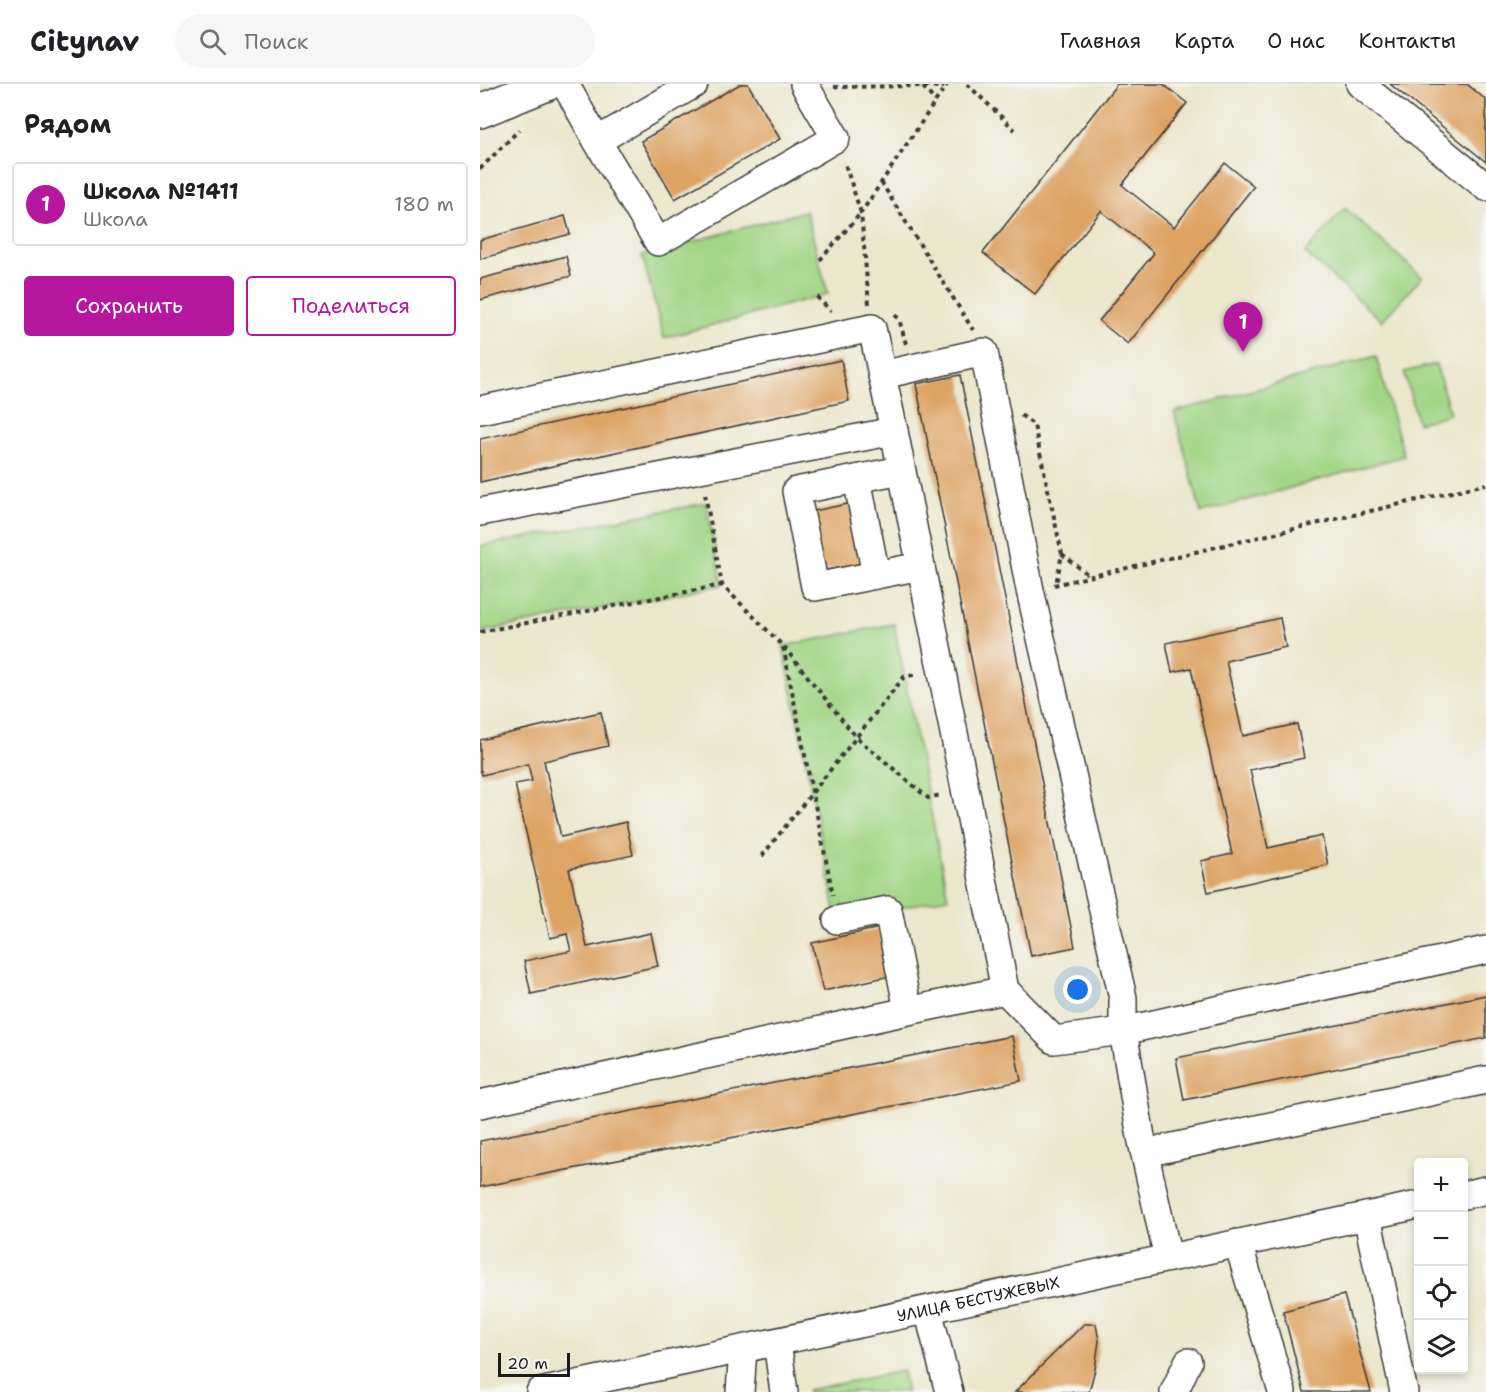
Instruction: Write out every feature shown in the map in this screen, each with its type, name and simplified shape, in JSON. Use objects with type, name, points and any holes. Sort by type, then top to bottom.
[{"type":"main road","points":[[480,111],[547,84]]},
{"type":"street","points":[[565,84],[658,242],[836,138],[805,86]]},
{"type":"street","points":[[597,141],[694,84]]},
{"type":"street","points":[[1360,84],[1486,187]]},
{"type":"street","points":[[480,410],[872,328],[1005,990],[1054,1040],[1123,1031],[1486,950]]},
{"type":"street","points":[[882,375],[984,352],[992,392],[1043,587],[1123,998],[1123,1031],[1145,1153],[1168,1258]]},
{"type":"street","points":[[480,512],[894,431]]},
{"type":"street","points":[[901,470],[796,491],[815,587],[921,567]]},
{"type":"street","points":[[856,478],[876,575]]},
{"type":"street","points":[[837,920],[888,910],[908,1010]]},
{"type":"street","points":[[480,1104],[1005,990]]},
{"type":"street","points":[[1145,1153],[1486,1080]]},
{"type":"street","points":[[1468,1194],[1486,1190]]},
{"type":"street","name":"УЛИЦА БЕСТУЖЕВЫХ","points":[[540,1392],[1414,1206]]},
{"type":"street","points":[[1367,1216],[1404,1392]]},
{"type":"street","points":[[1238,1243],[1282,1392]]},
{"type":"street","points":[[928,1310],[949,1392]]},
{"type":"street","points":[[777,1342],[784,1392]]},
{"type":"street","points":[[740,1392],[743,1349]]},
{"type":"street","points":[[1174,1392],[1188,1362]]},
{"type":"path","points":[[967,84],[1015,130]]},
{"type":"path","points":[[805,86],[946,86]]},
{"type":"path","points":[[922,86],[935,101]]},
{"type":"path","points":[[820,260],[861,213],[946,86]]},
{"type":"path","points":[[480,170],[519,130]]},
{"type":"path","points":[[836,138],[861,213],[872,328]]},
{"type":"path","points":[[881,182],[984,352]]},
{"type":"path","points":[[992,392],[1034,425],[1062,554],[1091,577]]},
{"type":"path","points":[[700,469],[722,585],[783,646],[856,737],[928,798],[966,791]]},
{"type":"path","points":[[1043,587],[1486,484]]},
{"type":"path","points":[[1043,587],[1062,554]]},
{"type":"path","points":[[480,632],[722,585]]},
{"type":"path","points":[[783,646],[837,920]]},
{"type":"path","points":[[762,856],[904,677],[941,667]]},
{"type":"green space","points":[[1345,208],[1422,277],[1382,321],[1305,253]]},
{"type":"green space","points":[[806,211],[828,294],[664,338],[642,255]]},
{"type":"green space","points":[[1376,356],[1404,456],[1201,513],[1174,412]]},
{"type":"green space","points":[[1436,364],[1450,414],[1418,423],[1404,372]]},
{"type":"green space","points":[[706,503],[722,585],[480,632],[480,546]]},
{"type":"green space","points":[[894,624],[948,898],[837,920],[783,646]]},
{"type":"green space","points":[[903,1371],[907,1392],[808,1392],[807,1390]]},
{"type":"building","points":[[740,84],[748,84],[780,139],[675,199],[641,141]]},
{"type":"building","points":[[1117,84],[1163,84],[1187,103],[1122,185],[1174,227],[1225,163],[1254,186],[1128,344],[1099,321],[1154,253],[1101,211],[1035,294],[983,253]]},
{"type":"building","points":[[1390,84],[1467,84],[1486,100],[1486,162]]},
{"type":"building","points":[[565,216],[570,234],[480,259],[480,240]]},
{"type":"building","points":[[566,256],[571,276],[480,300],[480,279]]},
{"type":"building","points":[[841,360],[849,401],[480,482],[480,439]]},
{"type":"building","points":[[960,375],[1075,947],[1031,956],[916,384]]},
{"type":"building","points":[[852,503],[864,563],[821,571],[809,512]]},
{"type":"building","points":[[1280,618],[1286,647],[1226,661],[1243,736],[1297,724],[1304,758],[1250,770],[1268,848],[1322,836],[1328,865],[1208,892],[1201,861],[1232,854],[1191,668],[1172,672],[1166,643]]},
{"type":"building","points":[[601,712],[608,746],[544,761],[561,837],[626,822],[633,855],[569,869],[587,947],[651,933],[658,966],[531,994],[524,961],[571,951],[567,934],[550,938],[515,784],[532,781],[528,764],[482,775],[480,740]]},
{"type":"building","points":[[879,928],[890,976],[823,991],[812,943]]},
{"type":"building","points":[[1486,995],[1486,1038],[1184,1100],[1176,1058]]},
{"type":"building","points":[[1012,1036],[1021,1081],[480,1187],[480,1141]]},
{"type":"building","points":[[1344,1295],[1371,1392],[1304,1392],[1283,1311]]},
{"type":"building","points":[[1084,1324],[1096,1324],[1099,1341],[1089,1392],[1015,1392]]},
{"type":"place","name":"Школа №1411","points":[[1243,352]]}]
